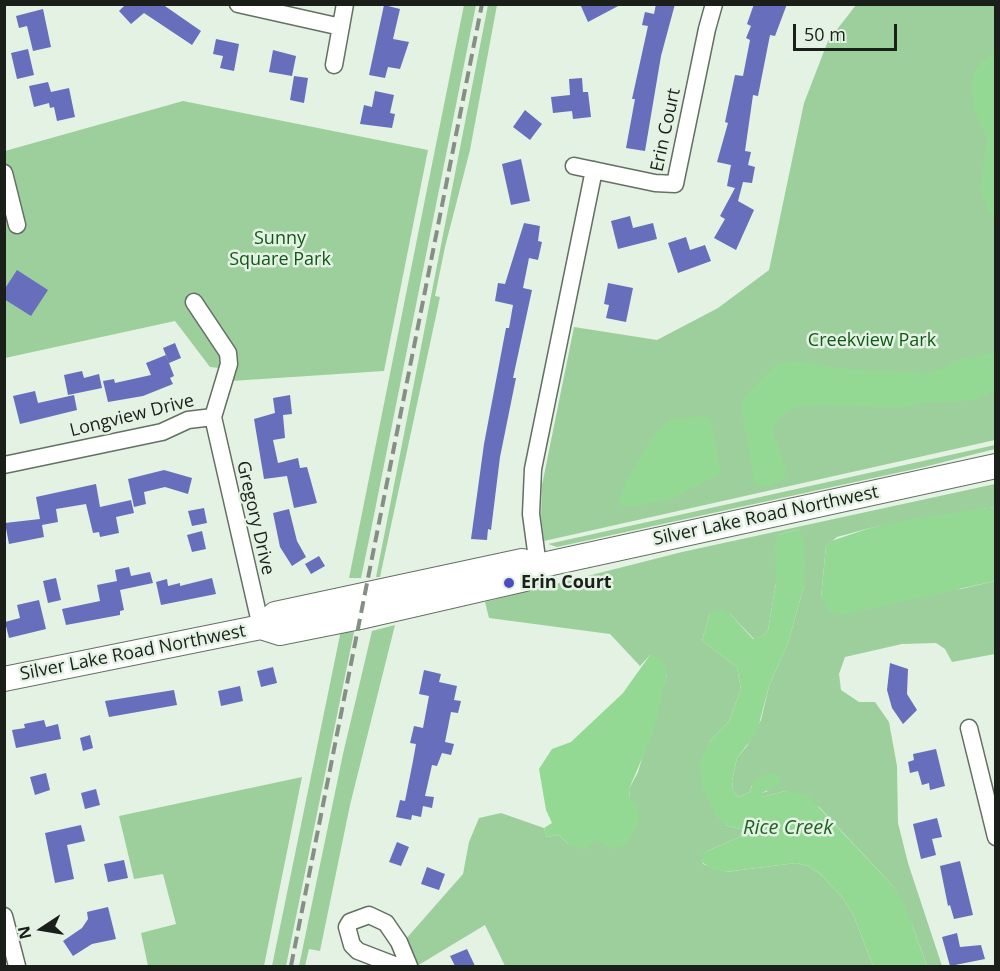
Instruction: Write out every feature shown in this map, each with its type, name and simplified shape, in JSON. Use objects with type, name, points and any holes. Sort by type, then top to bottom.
[{"type":"main road","name":"Silver Lake Road Northwest","points":[[4,679],[261,627],[275,614],[522,561],[537,566],[996,466]]},
{"type":"street","points":[[238,4],[341,27]]},
{"type":"street","points":[[334,64],[345,4]]},
{"type":"street","name":"Erin Court","points":[[574,166],[655,183],[675,184],[714,4]]},
{"type":"street","points":[[537,566],[531,514],[533,469],[594,170]]},
{"type":"street","points":[[4,174],[17,225]]},
{"type":"street","name":"Longview Drive","points":[[4,465],[162,432],[188,420],[213,417],[229,364],[228,353],[194,302]]},
{"type":"street","name":"Gregory Drive","points":[[213,417],[261,627]]},
{"type":"street","points":[[969,728],[990,795],[996,837]]},
{"type":"street","points":[[397,966],[358,951],[352,945],[347,927],[350,922],[369,915],[376,916],[386,923],[399,942],[409,966]]},
{"type":"street","points":[[4,916],[17,966]]},
{"type":"green space","points":[[464,5],[476,5],[371,530],[361,578],[349,578]]},
{"type":"green space","points":[[488,5],[497,5],[470,150],[445,247],[435,296],[440,297],[380,577],[376,577]]},
{"type":"green space","name":"Creekview Park","points":[[856,5],[995,5],[995,440],[544,541],[541,517],[542,485],[574,327],[657,340],[718,308],[769,270],[804,103],[828,41]]},
{"type":"green space","name":"Sunny Square Park","points":[[183,101],[428,150],[384,371],[216,382],[220,372],[219,368],[210,367],[175,321],[5,358],[5,151]]},
{"type":"green space","points":[[995,445],[995,449],[924,467],[557,547],[548,544]]},
{"type":"green space","points":[[995,484],[995,507],[870,528],[837,537],[826,546],[821,598],[961,589],[995,581],[995,654],[952,662],[945,649],[936,643],[902,644],[845,657],[839,674],[841,690],[859,702],[875,702],[889,722],[897,766],[898,823],[908,863],[942,966],[927,966],[913,927],[894,887],[819,807],[785,791],[762,797],[760,795],[768,791],[752,785],[750,792],[738,797],[733,790],[732,781],[737,758],[747,746],[761,720],[769,686],[788,643],[804,586],[799,529],[778,535],[776,583],[768,630],[764,635],[754,639],[730,614],[710,613],[707,623],[702,641],[737,667],[741,689],[729,721],[709,742],[725,825],[751,832],[707,851],[702,856],[703,864],[726,872],[796,863],[808,866],[819,873],[842,897],[853,914],[873,966],[505,966],[485,925],[417,966],[405,940],[463,874],[469,842],[479,818],[501,813],[544,828],[547,837],[559,835],[568,844],[630,799],[629,789],[638,772],[667,675],[650,655],[640,666],[610,634],[489,618],[485,602],[682,552]]},
{"type":"green space","points":[[395,625],[350,805],[320,951],[309,949],[305,966],[299,966],[343,754],[372,631]]},
{"type":"green space","points":[[355,627],[286,966],[272,966],[341,629]]},
{"type":"green space","points":[[302,777],[264,966],[148,966],[141,933],[176,924],[163,874],[134,879],[119,816]]},
{"type":"water","points":[[995,52],[995,217],[989,212],[980,189],[987,138],[974,110],[972,88],[973,74],[982,61]]},
{"type":"water","points":[[995,352],[995,390],[974,400],[920,403],[903,408],[813,405],[797,407],[785,413],[777,421],[773,431],[786,470],[785,477],[769,486],[758,486],[754,481],[741,407],[745,396],[777,364],[801,361],[834,368],[926,373],[944,368],[954,361]]},
{"type":"water","points":[[703,416],[711,420],[721,473],[668,500],[635,506],[618,505],[626,481],[653,436],[670,419]]},
{"type":"water","points":[[995,507],[995,581],[842,615],[828,610],[821,598],[826,546],[831,541],[870,528],[922,517]]},
{"type":"water","name":"Rice Creek","points":[[799,529],[803,538],[805,558],[804,586],[788,643],[769,686],[757,732],[737,758],[732,781],[733,790],[738,797],[750,792],[754,780],[770,773],[779,776],[780,784],[762,793],[762,797],[785,791],[807,795],[894,887],[905,905],[927,966],[873,966],[853,914],[842,897],[819,873],[808,866],[796,863],[725,872],[716,871],[703,863],[701,856],[707,851],[751,832],[725,825],[716,816],[702,788],[700,762],[709,742],[729,721],[741,689],[737,667],[702,641],[707,623],[710,613],[722,610],[730,614],[753,639],[764,635],[768,630],[776,583],[775,544],[778,535]]},
{"type":"water","points":[[650,655],[663,660],[667,675],[653,733],[629,789],[630,799],[638,805],[639,824],[626,844],[614,850],[597,840],[585,850],[568,844],[559,835],[547,837],[544,828],[552,823],[546,810],[539,769],[552,749],[571,742],[623,693]]},
{"type":"building","points":[[126,4],[162,4],[201,31],[192,45],[144,13],[131,24],[119,11]]},
{"type":"building","points":[[580,4],[622,4],[588,22]]},
{"type":"building","points":[[656,4],[675,4],[661,56],[645,151],[626,148],[635,99],[632,99],[648,26],[642,25],[645,12],[654,14]]},
{"type":"building","points":[[754,4],[787,4],[775,36],[770,35],[758,96],[753,95],[745,151],[751,152],[748,165],[755,167],[752,183],[743,182],[738,201],[754,210],[736,250],[714,238],[725,219],[720,216],[735,188],[727,186],[731,165],[717,162],[728,123],[725,122],[735,75],[743,76],[750,40],[746,38],[751,26],[747,24]]},
{"type":"building","points":[[384,5],[400,9],[393,39],[409,42],[400,69],[388,67],[385,78],[369,75]]},
{"type":"building","points":[[43,9],[51,47],[33,51],[27,26],[19,28],[16,16]]},
{"type":"building","points":[[216,39],[239,44],[234,71],[220,68],[223,56],[213,54]]},
{"type":"building","points":[[28,49],[34,75],[17,79],[11,53]]},
{"type":"building","points":[[273,50],[296,56],[292,76],[269,72]]},
{"type":"building","points":[[294,76],[308,78],[304,103],[290,100]]},
{"type":"building","points":[[582,78],[583,92],[588,92],[591,117],[573,119],[572,111],[553,113],[551,97],[570,95],[569,79]]},
{"type":"building","points":[[48,82],[51,92],[69,88],[75,117],[57,121],[54,107],[50,108],[49,103],[34,107],[29,86]]},
{"type":"building","points":[[375,91],[394,95],[390,113],[395,114],[392,128],[360,124],[364,105],[372,107]]},
{"type":"building","points":[[525,110],[542,124],[530,140],[513,127]]},
{"type":"building","points":[[521,159],[530,201],[511,205],[502,164]]},
{"type":"building","points":[[630,216],[633,228],[653,223],[657,239],[618,249],[611,221]]},
{"type":"building","points":[[524,223],[540,226],[538,241],[542,242],[538,260],[529,258],[523,288],[532,290],[513,378],[516,378],[500,457],[491,530],[488,529],[487,540],[471,539],[484,444],[506,328],[509,328],[513,305],[495,301],[498,283],[505,284]]},
{"type":"building","points":[[686,237],[690,250],[705,245],[711,261],[678,273],[668,243]]},
{"type":"building","points":[[17,270],[48,290],[31,316],[4,299],[4,290]]},
{"type":"building","points":[[608,283],[633,288],[626,322],[606,318],[609,305],[604,304]]},
{"type":"building","points":[[175,343],[181,358],[169,363],[163,348]]},
{"type":"building","points":[[166,355],[174,376],[170,378],[173,384],[143,396],[108,402],[103,381],[114,379],[115,383],[151,375],[146,363]]},
{"type":"building","points":[[82,371],[84,378],[99,374],[102,388],[68,395],[64,375]]},
{"type":"building","points":[[35,391],[38,403],[74,395],[77,410],[20,424],[13,396]]},
{"type":"building","points":[[290,395],[292,414],[283,415],[285,438],[273,440],[278,463],[298,458],[300,468],[307,467],[317,503],[294,508],[287,476],[264,479],[254,419],[275,413],[273,398]]},
{"type":"building","points":[[164,470],[192,478],[188,494],[165,487],[144,492],[146,504],[134,507],[128,479]]},
{"type":"building","points":[[96,484],[100,507],[131,500],[134,513],[116,517],[119,533],[100,537],[99,532],[93,533],[86,504],[56,509],[58,522],[42,525],[44,537],[9,544],[5,523],[40,519],[36,497]]},
{"type":"building","points":[[204,508],[207,523],[192,526],[188,511]]},
{"type":"building","points":[[289,509],[297,541],[306,557],[292,566],[280,547],[273,513]]},
{"type":"building","points":[[202,531],[206,549],[192,552],[187,535]]},
{"type":"building","points":[[319,556],[325,566],[311,574],[305,564]]},
{"type":"building","points":[[129,567],[131,576],[150,572],[153,583],[120,590],[124,610],[120,611],[120,615],[66,625],[62,609],[100,601],[97,585],[117,581],[115,570]]},
{"type":"building","points":[[56,578],[61,600],[48,603],[43,581]]},
{"type":"building","points":[[212,578],[216,594],[161,605],[156,582],[167,579],[168,586],[180,583],[180,586]]},
{"type":"building","points":[[39,600],[46,629],[9,638],[5,622],[20,618],[17,605]]},
{"type":"building","points":[[890,663],[908,669],[907,694],[917,710],[903,724],[892,708],[887,690]]},
{"type":"building","points":[[273,667],[277,683],[261,687],[257,671]]},
{"type":"building","points":[[424,670],[441,674],[439,682],[457,686],[454,700],[461,701],[458,713],[451,712],[445,742],[454,744],[451,755],[442,753],[437,766],[432,765],[425,796],[434,797],[432,808],[423,806],[421,817],[412,815],[411,820],[396,817],[400,800],[405,801],[413,761],[416,744],[410,743],[414,726],[423,728],[429,696],[419,694]]},
{"type":"building","points":[[240,686],[243,701],[221,706],[218,691]]},
{"type":"building","points":[[174,690],[177,705],[109,717],[105,701]]},
{"type":"building","points":[[44,720],[46,727],[58,724],[61,739],[16,748],[12,730],[25,728],[24,724]]},
{"type":"building","points":[[90,735],[93,748],[83,751],[80,738]]},
{"type":"building","points":[[936,749],[945,786],[930,790],[929,783],[922,785],[918,771],[910,773],[908,762],[914,760],[913,754]]},
{"type":"building","points":[[46,773],[50,790],[35,795],[30,777]]},
{"type":"building","points":[[96,789],[100,805],[85,809],[81,793]]},
{"type":"building","points":[[937,818],[942,837],[932,839],[936,855],[921,859],[913,824]]},
{"type":"building","points":[[81,825],[85,841],[67,845],[74,879],[55,883],[45,833]]},
{"type":"building","points":[[397,842],[409,847],[401,866],[389,862]]},
{"type":"building","points":[[124,860],[128,878],[108,882],[104,864]]},
{"type":"building","points":[[960,861],[973,915],[954,919],[950,905],[948,906],[940,866]]},
{"type":"building","points":[[427,867],[445,874],[439,890],[421,884]]},
{"type":"building","points":[[108,907],[116,939],[92,944],[73,956],[63,941],[82,928],[88,919],[87,912]]},
{"type":"building","points":[[957,933],[960,947],[981,945],[985,959],[950,966],[942,937]]},
{"type":"building","points":[[467,949],[475,966],[455,966],[450,956]]},
{"type":"railway","points":[[291,966],[482,4]]},
{"type":"place","name":"Erin Court","points":[[509,583]]}]
